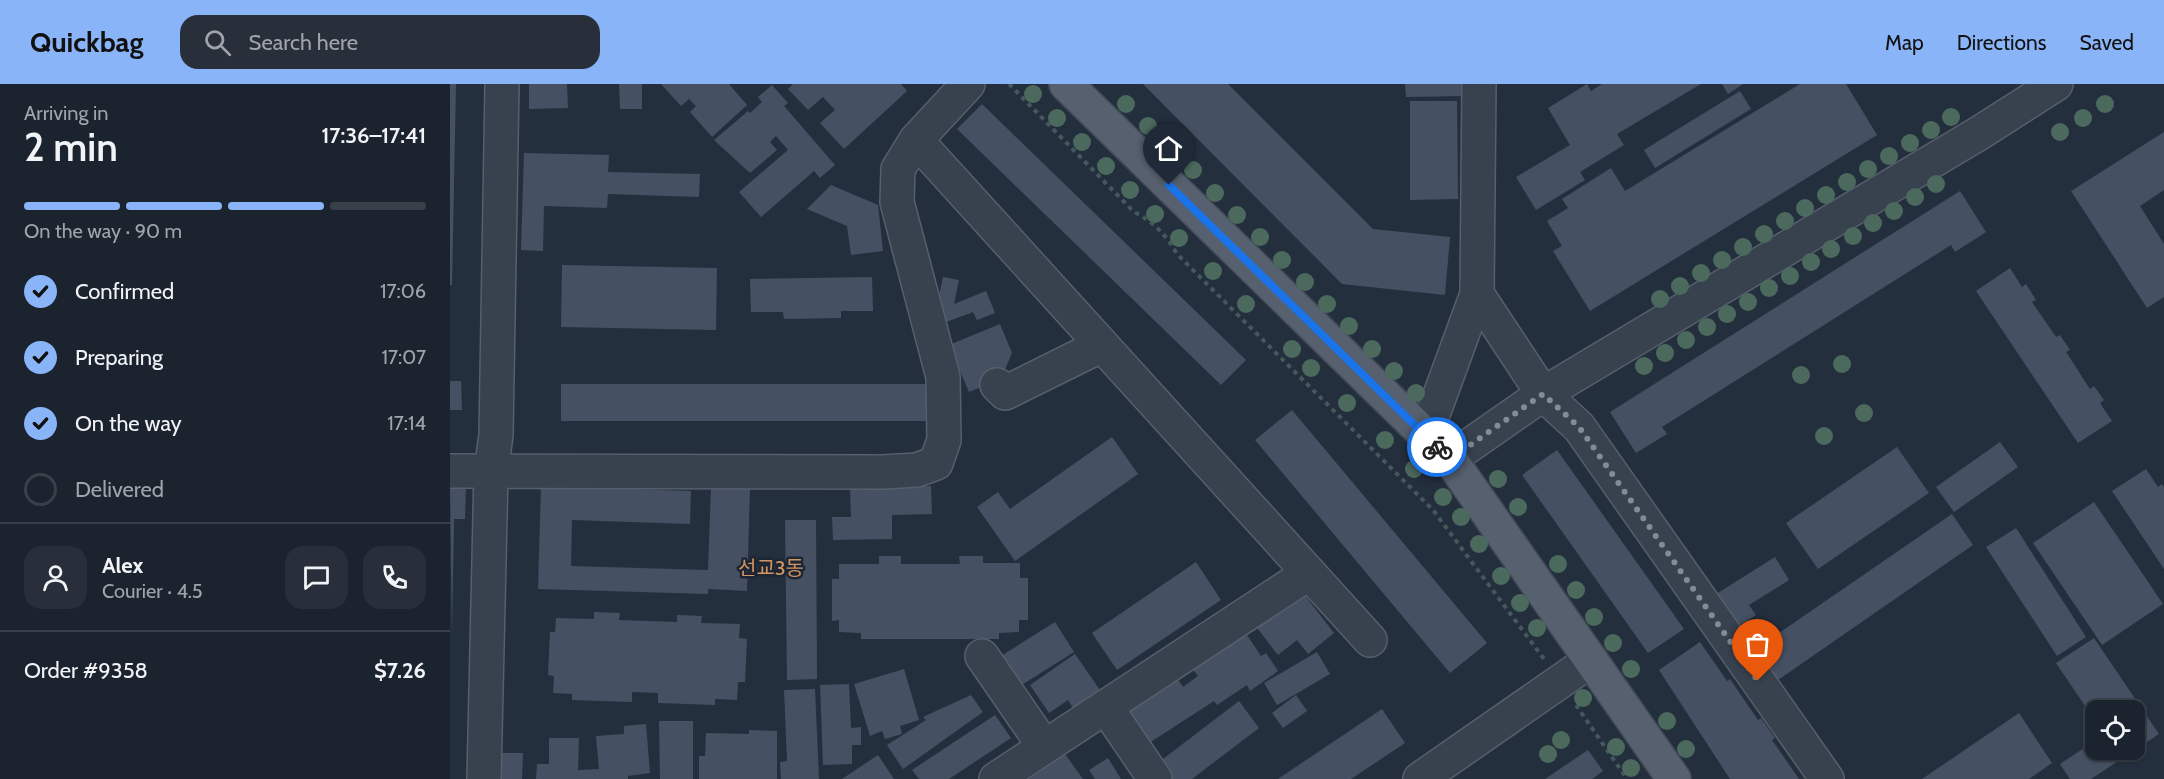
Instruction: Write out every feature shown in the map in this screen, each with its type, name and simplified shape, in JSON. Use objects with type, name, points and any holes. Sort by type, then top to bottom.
[{"type":"main road","points":[[1066,84],[1450,459],[1674,779]]},
{"type":"street","points":[[484,779],[491,471],[496,435],[502,84]]},
{"type":"street","points":[[450,471],[883,472],[917,470],[936,463],[944,440],[943,377],[897,202],[898,169],[915,140],[968,84]]},
{"type":"street","points":[[1425,436],[1477,294],[1479,84]]},
{"type":"street","points":[[1450,459],[1543,394],[2054,85]]},
{"type":"street","points":[[915,140],[1370,640]]},
{"type":"street","points":[[1477,294],[1543,394],[1579,427],[1827,779]]},
{"type":"street","points":[[997,385],[1005,393],[1102,345]]},
{"type":"street","points":[[996,779],[1309,573]]},
{"type":"street","points":[[982,656],[1044,746]]},
{"type":"street","points":[[1420,779],[1592,660]]},
{"type":"street","points":[[1106,707],[1155,779]]},
{"type":"path","points":[[1009,84],[1134,212],[1147,219],[1170,242],[1177,254],[1433,510],[1560,682],[1627,779]]},
{"type":"building","points":[[450,84],[456,84],[452,285],[450,285]]},
{"type":"building","points":[[529,84],[567,84],[568,108],[529,109]]},
{"type":"building","points":[[619,84],[642,84],[642,109],[620,109]]},
{"type":"building","points":[[661,84],[729,84],[747,105],[712,137],[690,112],[696,106],[689,99],[681,106]]},
{"type":"building","points":[[793,84],[901,84],[907,91],[844,149],[820,123],[835,110],[823,97],[808,110],[788,89]]},
{"type":"building","points":[[1143,84],[1228,84],[1373,229],[1450,237],[1445,295],[1342,284]]},
{"type":"building","points":[[1405,84],[1462,84],[1463,96],[1406,97]]},
{"type":"building","points":[[1587,84],[1591,91],[1602,84],[1701,84],[1617,134],[1624,145],[1580,172],[1585,180],[1536,210],[1516,177],[1570,145],[1548,108]]},
{"type":"building","points":[[1722,84],[1743,84],[1728,94]]},
{"type":"building","points":[[1800,84],[1846,84],[1877,135],[1590,311],[1553,251],[1562,246],[1547,221],[1568,208],[1562,199],[1611,168],[1625,191]]},
{"type":"building","points":[[772,85],[788,103],[784,106],[835,165],[820,178],[814,171],[761,217],[739,192],[788,150],[776,136],[770,142],[777,150],[750,173],[714,140],[762,102],[758,97]]},
{"type":"building","points":[[1740,91],[1751,109],[1655,168],[1644,150]]},
{"type":"building","points":[[1410,101],[1457,101],[1458,199],[1410,200]]},
{"type":"building","points":[[982,104],[1246,360],[1221,385],[957,129]]},
{"type":"building","points":[[2164,132],[2164,190],[2140,206],[2164,244],[2164,297],[2147,308],[2071,191]]},
{"type":"building","points":[[524,153],[609,155],[608,172],[700,174],[699,197],[608,194],[607,208],[544,206],[543,251],[521,250]]},
{"type":"building","points":[[831,185],[878,205],[883,251],[851,255],[847,226],[807,209]]},
{"type":"building","points":[[1960,191],[1986,232],[1955,252],[1951,245],[1662,427],[1667,434],[1636,453],[1610,412]]},
{"type":"building","points":[[562,265],[717,268],[716,330],[561,327]]},
{"type":"building","points":[[2010,268],[2022,287],[2026,284],[2036,300],[2032,302],[2056,337],[2060,335],[2070,350],[2066,352],[2090,389],[2094,386],[2104,400],[2100,403],[2112,421],[2078,443],[1976,291]]},
{"type":"building","points":[[872,277],[873,311],[841,311],[841,318],[784,319],[783,312],[751,312],[750,279]]},
{"type":"building","points":[[943,277],[959,280],[954,304],[986,291],[995,313],[977,320],[973,312],[941,324],[936,311]]},
{"type":"building","points":[[1000,324],[1012,353],[1001,379],[969,392],[949,345]]},
{"type":"building","points":[[450,381],[461,381],[462,410],[450,410]]},
{"type":"building","points":[[561,384],[933,384],[933,421],[561,421]]},
{"type":"building","points":[[1292,410],[1487,643],[1450,673],[1255,440]]},
{"type":"building","points":[[1112,437],[1138,474],[1015,561],[977,507],[998,492],[1010,509]]},
{"type":"building","points":[[2000,442],[2018,467],[1954,512],[1936,487]]},
{"type":"building","points":[[1897,447],[1929,493],[1818,569],[1786,523]]},
{"type":"building","points":[[1557,450],[1684,629],[1648,653],[1522,475]]},
{"type":"building","points":[[2146,469],[2158,487],[2162,484],[2164,487],[2164,569],[2112,491]]},
{"type":"building","points":[[450,485],[466,486],[465,519],[454,519],[452,634]]},
{"type":"building","points":[[541,486],[691,491],[690,524],[572,520],[571,566],[708,570],[711,488],[750,489],[747,591],[708,589],[708,594],[538,589]]},
{"type":"building","points":[[931,486],[932,514],[892,515],[892,539],[833,540],[832,517],[851,517],[850,488]]},
{"type":"building","points":[[2094,502],[2163,604],[2102,645],[2033,543]]},
{"type":"building","points":[[1952,514],[1973,545],[1778,680],[1756,649]]},
{"type":"building","points":[[785,520],[816,520],[817,679],[787,680]]},
{"type":"building","points":[[2016,528],[2086,637],[2057,656],[1986,547]]},
{"type":"building","points":[[879,556],[901,556],[901,564],[960,564],[959,556],[983,556],[983,563],[1020,563],[1020,578],[1028,578],[1028,620],[1019,620],[1019,632],[999,633],[999,639],[861,639],[861,633],[839,632],[839,620],[832,621],[832,579],[839,579],[839,564],[879,564]]},
{"type":"building","points":[[1775,557],[1789,580],[1749,605],[1756,615],[1734,629],[1713,596]]},
{"type":"building","points":[[1196,562],[1221,600],[1117,670],[1092,633]]},
{"type":"building","points":[[1300,589],[1334,633],[1308,654],[1297,640],[1278,655],[1254,624]]},
{"type":"building","points":[[594,612],[620,613],[619,620],[677,622],[677,615],[702,616],[701,623],[740,624],[739,638],[747,639],[745,682],[738,682],[737,700],[715,699],[715,705],[658,703],[658,693],[632,692],[632,702],[572,700],[572,694],[553,693],[554,676],[548,675],[550,632],[555,632],[556,618],[594,619]]},
{"type":"building","points":[[1055,622],[1074,652],[1020,686],[1001,656]]},
{"type":"building","points":[[1243,629],[1261,656],[1266,653],[1278,671],[1250,691],[1247,685],[1217,705],[1214,701],[1143,747],[1119,710],[1174,674],[1183,687],[1198,676],[1191,667]]},
{"type":"building","points":[[2094,638],[2136,700],[2085,700],[2085,706],[2056,663]]},
{"type":"building","points":[[1700,642],[1727,681],[1730,679],[1758,720],[1761,718],[1775,738],[1772,740],[1799,779],[1730,779],[1659,670]]},
{"type":"building","points":[[1317,652],[1330,674],[1277,705],[1264,683]]},
{"type":"building","points":[[1075,654],[1104,696],[1077,714],[1068,700],[1049,713],[1030,685]]},
{"type":"building","points":[[904,669],[919,720],[900,726],[902,734],[885,739],[882,731],[870,736],[854,684]]},
{"type":"building","points":[[849,684],[851,728],[861,727],[861,745],[852,745],[852,764],[823,765],[820,685]]},
{"type":"building","points":[[815,689],[819,779],[781,779],[780,762],[787,761],[784,690]]},
{"type":"building","points":[[971,695],[983,712],[903,769],[887,745],[926,720],[923,717]]},
{"type":"building","points":[[1296,695],[1307,711],[1283,728],[1272,713]]},
{"type":"building","points":[[1239,701],[1259,728],[1192,779],[1172,779],[1159,762]]},
{"type":"building","points":[[1382,709],[1405,743],[1351,779],[1278,779]]},
{"type":"building","points":[[2019,713],[2052,763],[2029,779],[1922,779]]},
{"type":"building","points":[[2145,713],[2159,734],[2145,743]]},
{"type":"building","points":[[995,715],[1011,738],[949,779],[919,779],[912,770]]},
{"type":"building","points":[[659,721],[693,721],[693,779],[660,779]]},
{"type":"building","points":[[646,724],[650,773],[628,776],[628,779],[536,779],[537,764],[549,764],[549,738],[579,738],[578,770],[599,769],[596,736],[624,734],[624,726]]},
{"type":"building","points":[[749,730],[777,731],[777,779],[699,779],[699,756],[705,756],[706,733],[749,734]]},
{"type":"building","points":[[2085,747],[2085,760],[2120,760],[2091,779],[2070,779],[2060,764]]},
{"type":"building","points":[[1588,750],[1603,771],[1592,779],[1545,779]]},
{"type":"building","points":[[497,753],[523,753],[522,779],[496,779]]},
{"type":"building","points":[[1065,754],[1083,779],[1029,779]]},
{"type":"building","points":[[878,755],[894,779],[842,779]]},
{"type":"building","points":[[1108,758],[1121,779],[1095,779],[1089,770]]},
{"type":"way so far","points":[[1437,447],[1450,459],[1543,394],[1579,427],[1758,681]]},
{"type":"district","name":"선교3동","points":[[771,568]]},
{"type":"route","points":[[1169,185],[1437,447]]}]
